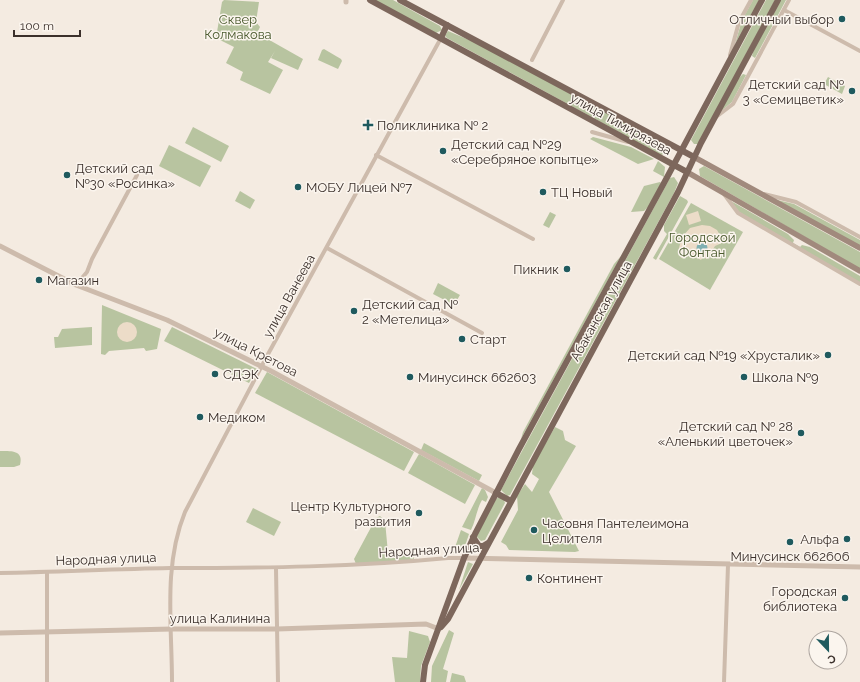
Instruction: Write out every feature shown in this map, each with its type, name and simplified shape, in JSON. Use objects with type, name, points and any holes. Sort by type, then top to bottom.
[{"type":"main road","name":"улица Тимирязева","points":[[370,0],[687,172],[860,271]]},
{"type":"main road","name":"улица Тимирязева","points":[[400,0],[694,157],[860,248]]},
{"type":"main road","name":"Абаканская улица","points":[[423,682],[425,665],[473,537],[762,0]]},
{"type":"main road","name":"Абаканская улица","points":[[439,629],[448,619],[778,0]]},
{"type":"main road","points":[[441,38],[447,25]]},
{"type":"main road","points":[[496,492],[511,501]]},
{"type":"main road","points":[[473,537],[479,546],[483,546],[488,542]]},
{"type":"street","points":[[532,60],[563,0]]},
{"type":"street","points":[[728,61],[739,22],[751,0]]},
{"type":"street","points":[[714,118],[734,104],[789,0]]},
{"type":"street","points":[[784,10],[860,51]]},
{"type":"street","name":"улица Ванеева","points":[[172,682],[171,568],[176,533],[185,512],[262,367],[441,38]]},
{"type":"street","points":[[592,132],[634,144]]},
{"type":"street","points":[[376,156],[532,239]]},
{"type":"street","points":[[76,285],[87,272],[92,259],[137,175]]},
{"type":"street","points":[[721,191],[738,213],[860,284]]},
{"type":"street","points":[[759,193],[796,202],[860,237]]},
{"type":"street","name":"улица Кретова","points":[[0,246],[76,285],[167,320],[262,367],[496,492]]},
{"type":"street","points":[[327,248],[482,332]]},
{"type":"street","name":"Народная улица","points":[[0,573],[171,568],[276,569],[349,566],[448,558],[860,567]]},
{"type":"street","points":[[724,682],[728,565]]},
{"type":"street","points":[[276,569],[278,682]]},
{"type":"street","points":[[46,682],[48,572]]},
{"type":"street","name":"улица Калинина","points":[[0,632],[277,629],[426,624],[439,629]]},
{"type":"green space","name":"Сквер Колмакова","points":[[224,0],[259,2],[256,22],[260,27],[257,33],[303,59],[298,70],[271,58],[275,51],[268,62],[283,70],[270,94],[240,80],[243,72],[226,63],[234,47],[216,38],[222,2]]},
{"type":"green space","points":[[375,0],[393,0],[440,26],[442,30],[436,33]]},
{"type":"green space","points":[[753,0],[759,0],[735,44],[742,20]]},
{"type":"green space","points":[[766,0],[775,0],[698,144],[694,144],[691,140]]},
{"type":"green space","points":[[780,0],[786,0],[755,58],[752,56],[754,48]]},
{"type":"green space","points":[[448,31],[474,42],[667,145],[669,150],[667,153],[661,155],[447,38],[445,36]]},
{"type":"green space","points":[[324,49],[341,59],[342,61],[338,69],[318,60],[322,50]]},
{"type":"green space","points":[[743,74],[746,75],[732,102],[720,112],[737,80]]},
{"type":"green space","points":[[828,77],[845,86],[842,94],[824,84]]},
{"type":"green space","points":[[193,127],[229,146],[221,162],[185,143]]},
{"type":"green space","points":[[593,137],[631,147],[654,159],[638,164],[590,139]]},
{"type":"green space","points":[[169,145],[211,166],[200,187],[159,166]]},
{"type":"green space","points":[[658,161],[665,167],[664,177],[653,171]]},
{"type":"green space","points":[[704,166],[860,252],[860,269],[700,176],[699,169]]},
{"type":"green space","points":[[674,177],[678,183],[674,193],[510,495],[507,496],[501,490],[670,178]]},
{"type":"green space","points":[[661,183],[649,206],[644,211],[631,212],[644,186]]},
{"type":"green space","points":[[240,191],[255,200],[250,209],[235,201]]},
{"type":"green space","points":[[680,196],[688,202],[656,260],[653,258],[667,234],[664,231],[664,225]]},
{"type":"green space","points":[[773,199],[794,204],[860,240],[860,247]]},
{"type":"green space","points":[[731,201],[788,234],[794,240],[793,243],[800,247],[802,245],[810,247],[860,276],[860,283],[739,212]]},
{"type":"green space","name":"Городской Фонтан","points":[[691,203],[743,232],[710,290],[659,259]]},
{"type":"green space","points":[[550,212],[556,215],[549,228],[543,225]]},
{"type":"green space","points":[[621,256],[521,439],[523,432],[614,264]]},
{"type":"green space","points":[[438,283],[460,295],[454,305],[433,294]]},
{"type":"green space","points":[[102,305],[161,329],[157,349],[146,351],[144,348],[109,351],[105,355],[101,354]]},
{"type":"green space","points":[[92,327],[92,345],[55,348],[54,337],[58,337],[62,329]]},
{"type":"green space","points":[[172,327],[257,369],[249,383],[164,341]]},
{"type":"green space","points":[[267,372],[414,452],[404,471],[255,393]]},
{"type":"green space","points":[[555,427],[563,431],[565,440],[576,446],[549,492],[579,551],[509,550],[506,545],[501,542],[518,510],[517,496],[525,484],[532,492],[539,479],[532,474],[533,465]]},
{"type":"green space","points":[[424,443],[482,475],[479,481],[421,450]]},
{"type":"green space","points":[[0,451],[16,452],[20,456],[20,465],[14,467],[0,467]]},
{"type":"green space","points":[[419,454],[475,485],[465,504],[408,473]]},
{"type":"green space","points":[[482,488],[485,490],[488,497],[486,502],[482,500],[471,530],[462,527]]},
{"type":"green space","points":[[499,497],[504,500],[505,503],[485,540],[481,541],[476,536],[496,499]]},
{"type":"green space","points":[[253,508],[281,522],[274,536],[246,522]]},
{"type":"green space","points":[[380,516],[385,521],[388,553],[414,555],[414,560],[356,564],[354,559],[376,518]]},
{"type":"green space","points":[[461,530],[469,534],[467,541],[460,551],[453,553]]},
{"type":"green space","points":[[468,562],[473,564],[459,590]]},
{"type":"green space","points":[[449,630],[454,633],[443,669],[448,671],[446,682],[431,682],[432,666]]},
{"type":"green space","points":[[409,631],[428,636],[430,642],[421,666],[420,682],[395,682],[392,657],[407,658]]},
{"type":"green space","points":[[452,673],[464,676],[466,682],[450,682]]},
{"type":"shaded area","points":[[698,211],[701,221],[689,225],[686,215]]},
{"type":"shaded area","points":[[702,225],[710,226],[717,230],[724,242],[715,246],[707,259],[703,257],[701,260],[691,254],[681,258],[679,248],[682,237],[690,228]]},
{"type":"shaded area","points":[[123,322],[131,322],[137,328],[137,336],[131,342],[123,342],[117,336],[117,328]]},
{"type":"water","points":[[700,243],[704,243],[706,244],[706,252],[700,253],[697,250],[697,246]]},
{"type":"place","name":"Отличный выбор","points":[[842,19]]},
{"type":"place","name":"Детский сад № 3 «Семицветик»","points":[[852,91]]},
{"type":"place","name":"Поликлиника № 2","points":[[368,125]]},
{"type":"place","name":"Детский сад №29 «Серебряное копытце»","points":[[443,151]]},
{"type":"place","name":"Детский сад №30 «Росинка»","points":[[67,175]]},
{"type":"place","name":"МОБУ Лицей №7","points":[[298,187]]},
{"type":"place","name":"ТЦ Новый","points":[[543,192]]},
{"type":"place","name":"Пикник","points":[[567,269]]},
{"type":"place","name":"Магазин","points":[[39,280]]},
{"type":"place","name":"Детский сад № 2 «Метелица»","points":[[354,311]]},
{"type":"place","name":"Старт","points":[[462,339]]},
{"type":"place","name":"Детский сад №19 «Хрусталик»","points":[[828,355]]},
{"type":"place","name":"СДЭК","points":[[215,374]]},
{"type":"place","name":"Минусинск 662603","points":[[410,377]]},
{"type":"place","name":"Школа №9","points":[[744,377]]},
{"type":"place","name":"Медиком","points":[[200,417]]},
{"type":"place","name":"Детский сад № 28 «Аленький цветочек»","points":[[801,433]]},
{"type":"place","name":"Центр Культурного развития","points":[[419,513]]},
{"type":"place","name":"Часовня Пантелеимона Целителя","points":[[534,530]]},
{"type":"place","name":"Альфа","points":[[847,539]]},
{"type":"place","name":"Минусинск 662606","points":[[790,542]]},
{"type":"place","name":"Континент","points":[[529,578]]},
{"type":"place","name":"Городская библиотека","points":[[845,598]]}]
